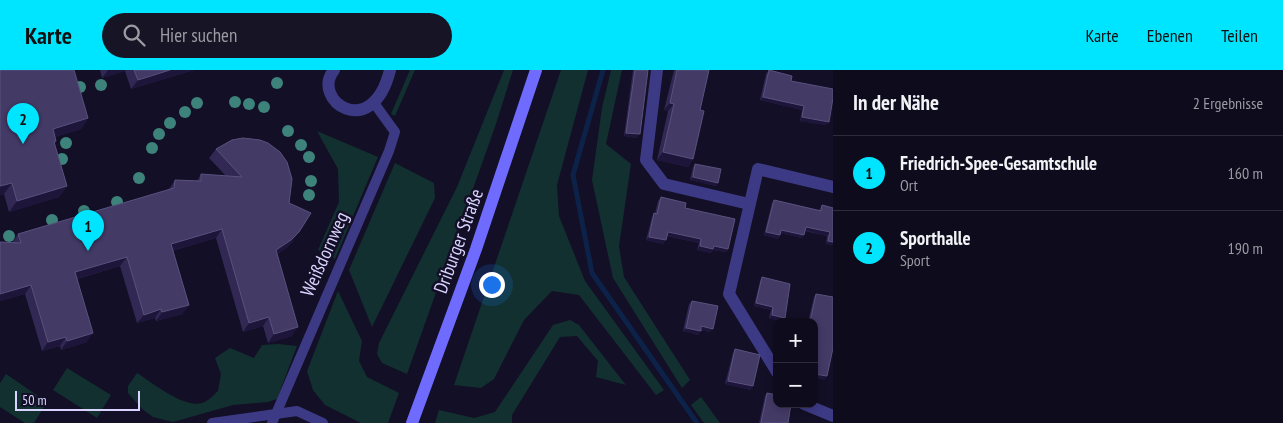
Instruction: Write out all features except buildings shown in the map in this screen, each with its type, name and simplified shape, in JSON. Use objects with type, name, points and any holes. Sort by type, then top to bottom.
[{"type":"main road","name":"Driburger Straße","points":[[412,423],[476,249],[536,70]]},
{"type":"street","points":[[334,70],[330,75],[332,96],[338,105],[346,109],[357,110],[367,108],[374,103],[382,90],[390,70]]},
{"type":"street","points":[[657,70],[646,160],[664,184],[749,204]]},
{"type":"street","points":[[773,366],[729,294],[758,169],[833,188]]},
{"type":"street","points":[[814,408],[833,416]]},
{"type":"lane","name":"Weißdornweg","points":[[274,418],[389,151],[395,132],[374,103]]},
{"type":"lane","points":[[212,423],[274,418],[297,411],[322,423]]},
{"type":"green space","points":[[410,70],[415,70],[395,116],[391,114]]},
{"type":"green space","points":[[504,70],[513,70],[495,127],[407,374],[382,363],[377,354],[379,343],[457,187]]},
{"type":"green space","points":[[561,70],[588,70],[557,185],[559,216],[585,281],[664,390],[656,395],[579,295],[552,291],[524,320],[494,379],[481,388],[454,385]]},
{"type":"green space","points":[[611,70],[622,70],[606,144],[631,164],[619,246],[624,277],[690,380],[682,388],[613,278],[592,180],[602,108]]},
{"type":"green space","points":[[317,131],[378,157],[335,259],[318,250],[339,202],[338,169]]},
{"type":"green space","points":[[395,163],[434,183],[435,198],[372,327],[349,270]]},
{"type":"green space","points":[[338,291],[362,341],[359,361],[367,377],[399,393],[388,423],[361,423],[325,405],[313,390],[307,371]]},
{"type":"green space","points":[[570,320],[579,325],[626,385],[596,377],[598,361],[577,336],[560,337],[512,415],[512,423],[435,423],[439,410],[474,418],[495,412],[553,325]]},
{"type":"green space","points":[[262,345],[297,346],[277,399],[268,402],[233,405],[173,422],[153,417],[142,409],[128,393],[128,386],[137,373],[177,398],[194,404],[202,403],[218,391],[221,374],[215,358],[230,348],[254,358]]},
{"type":"green space","points":[[67,368],[111,395],[97,418],[53,390]]},
{"type":"green space","points":[[6,374],[47,402],[34,423],[25,423],[0,407],[0,383]]},
{"type":"green space","points":[[701,397],[720,423],[704,423],[691,405]]},
{"type":"waterway","points":[[603,70],[573,175],[592,273],[697,423]]},
{"type":"place","name":"Sporthalle","points":[[23,144]]},
{"type":"place","name":"Friedrich-Spee-Gesamtschule","points":[[88,251]]}]
